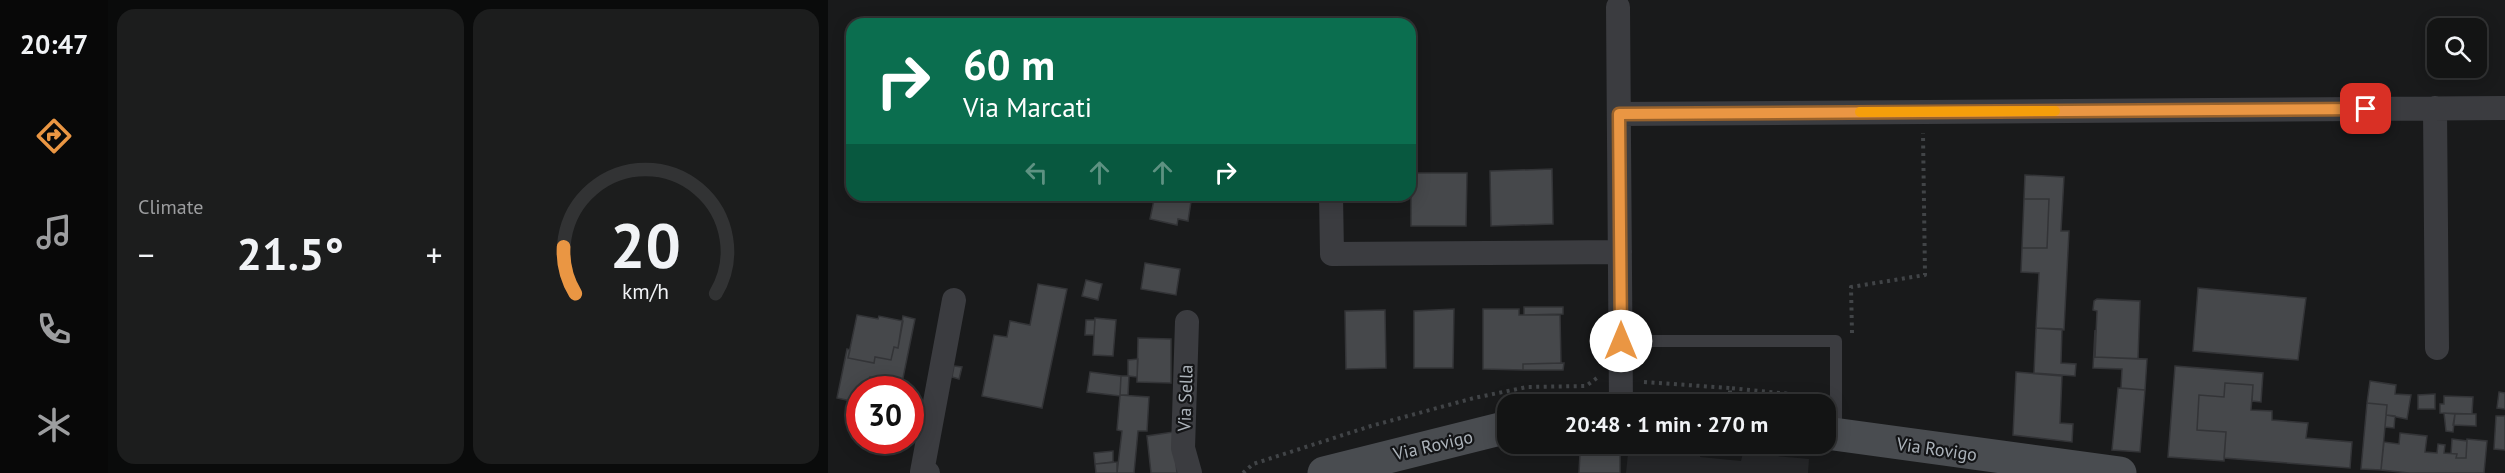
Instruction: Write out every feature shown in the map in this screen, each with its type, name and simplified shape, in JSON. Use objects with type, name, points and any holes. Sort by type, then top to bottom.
[{"type":"main road","name":"Via Rovigo","points":[[1324,473],[1497,430]]},
{"type":"main road","name":"Via Rovigo","points":[[1836,435],[1985,465],[2120,473]]},
{"type":"street","points":[[1618,7],[1621,394]]},
{"type":"street","points":[[2435,108],[2438,348]]},
{"type":"street","points":[[1619,114],[2505,108]]},
{"type":"street","points":[[1331,201],[1332,254],[1620,252]]},
{"type":"street","points":[[928,473],[922,472],[954,300]]},
{"type":"street","name":"Via Sella","points":[[1187,322],[1184,448],[1190,473]]},
{"type":"lane","points":[[1621,341],[1836,341],[1833,394]]},
{"type":"path","points":[[1852,340],[1851,287],[1926,275],[1923,131],[1912,131]]},
{"type":"path","points":[[1243,473],[1253,464],[1414,413],[1508,390],[1540,386],[1586,386],[1602,375]]},
{"type":"path","points":[[1640,378],[1646,383],[1788,394]]},
{"type":"path","points":[[1730,388],[1730,394]]},
{"type":"shaded area","points":[[1628,454],[1700,454],[1700,457],[1741,461],[1743,454],[1809,459],[1808,473],[1626,473]]},
{"type":"building","points":[[1552,169],[1553,224],[1491,226],[1490,171]]},
{"type":"building","points":[[1416,173],[1467,173],[1466,226],[1411,226],[1411,201],[1416,201]]},
{"type":"building","points":[[2025,175],[2064,177],[2061,231],[2069,231],[2064,330],[2036,328],[2039,273],[2021,272],[2022,248],[2047,248],[2049,199],[2024,199]]},
{"type":"building","points":[[2024,199],[2049,199],[2047,248],[2022,248]]},
{"type":"building","points":[[1154,201],[1191,201],[1188,221],[1178,219],[1177,225],[1150,219]]},
{"type":"building","points":[[1145,263],[1180,269],[1176,295],[1141,289]]},
{"type":"building","points":[[1086,280],[1102,284],[1098,300],[1082,296]]},
{"type":"building","points":[[1038,284],[1067,289],[1042,408],[982,396],[994,335],[1007,337],[1010,321],[1030,325]]},
{"type":"building","points":[[2198,288],[2306,298],[2298,360],[2193,351]]},
{"type":"building","points":[[2097,299],[2140,301],[2138,359],[2095,357],[2097,311],[2093,310],[2094,301]]},
{"type":"building","points":[[1524,307],[1563,307],[1563,314],[1524,315]]},
{"type":"building","points":[[1454,309],[1453,368],[1414,368],[1414,311]]},
{"type":"building","points":[[1483,309],[1519,309],[1519,315],[1560,315],[1561,363],[1523,364],[1523,370],[1483,369]]},
{"type":"building","points":[[1385,310],[1386,368],[1346,369],[1345,311]]},
{"type":"building","points":[[857,315],[878,319],[879,316],[903,321],[898,348],[894,347],[891,360],[875,357],[874,363],[848,358]]},
{"type":"building","points":[[903,316],[915,319],[903,376],[846,376],[846,400],[837,398],[847,349],[850,350],[848,358],[874,363],[875,357],[891,360],[894,347],[898,348]]},
{"type":"building","points":[[1095,318],[1116,320],[1113,356],[1093,355]]},
{"type":"building","points":[[1086,320],[1095,320],[1094,335],[1085,335]]},
{"type":"building","points":[[2036,328],[2062,329],[2061,363],[2076,364],[2075,376],[2034,373]]},
{"type":"building","points":[[2095,330],[2095,357],[2147,359],[2145,390],[2121,388],[2122,369],[2093,368]]},
{"type":"building","points":[[1138,338],[1171,339],[1171,383],[1137,382]]},
{"type":"building","points":[[1138,359],[1137,377],[1128,376],[1128,360]]},
{"type":"building","points":[[1564,363],[1563,370],[1523,370],[1523,364]]},
{"type":"building","points":[[954,366],[962,367],[959,379],[952,377]]},
{"type":"building","points":[[2175,366],[2263,373],[2261,402],[2252,401],[2253,385],[2225,383],[2224,397],[2199,395],[2197,430],[2226,432],[2224,461],[2168,457]]},
{"type":"building","points":[[1090,372],[1121,376],[1120,396],[1087,392]]},
{"type":"building","points":[[2016,372],[2062,376],[2060,423],[2073,424],[2072,442],[2013,435]]},
{"type":"building","points":[[1121,376],[1129,376],[1128,395],[1120,395]]},
{"type":"building","points":[[2370,381],[2396,385],[2395,394],[2411,395],[2407,419],[2386,415],[2387,405],[2367,403]]},
{"type":"building","points":[[2225,383],[2253,385],[2251,410],[2272,411],[2272,420],[2308,423],[2306,438],[2352,442],[2350,468],[2224,458],[2226,432],[2197,430],[2199,395],[2224,397]]},
{"type":"building","points":[[2118,388],[2145,390],[2140,452],[2112,450]]},
{"type":"building","points":[[2499,392],[2505,393],[2505,409],[2497,408]]},
{"type":"building","points":[[2435,394],[2435,409],[2418,409],[2418,395]]},
{"type":"building","points":[[1120,395],[1149,397],[1147,431],[1138,431],[1134,473],[1117,473],[1122,431],[1117,430]]},
{"type":"building","points":[[2444,396],[2473,397],[2472,414],[2440,413],[2440,404],[2444,404]]},
{"type":"building","points":[[2367,403],[2387,405],[2381,470],[2361,469]]},
{"type":"building","points":[[2444,413],[2455,414],[2453,432],[2446,431]]},
{"type":"building","points":[[2455,414],[2476,414],[2476,426],[2453,425]]},
{"type":"building","points":[[2386,415],[2395,416],[2394,428],[2385,427]]},
{"type":"building","points":[[2496,416],[2505,416],[2505,450],[2494,449]]},
{"type":"building","points":[[1173,432],[1177,473],[1151,473],[1147,436]]},
{"type":"building","points":[[2400,433],[2427,436],[2425,452],[2437,453],[2438,444],[2445,445],[2444,453],[2457,454],[2456,458],[2466,458],[2467,439],[2487,441],[2484,473],[2409,473],[2381,470],[2384,442],[2399,444]]},
{"type":"building","points":[[2452,439],[2467,441],[2466,458],[2456,458],[2457,454],[2451,454]]},
{"type":"building","points":[[1113,451],[1113,462],[1095,464],[1094,453]]},
{"type":"building","points":[[1580,454],[1620,454],[1620,473],[1579,473]]},
{"type":"building","points":[[1117,462],[1117,473],[1096,473],[1095,464]]},
{"type":"slow traffic","points":[[1860,112],[2055,111]]},
{"type":"route","points":[[1621,341],[1619,114],[2366,109]]}]
